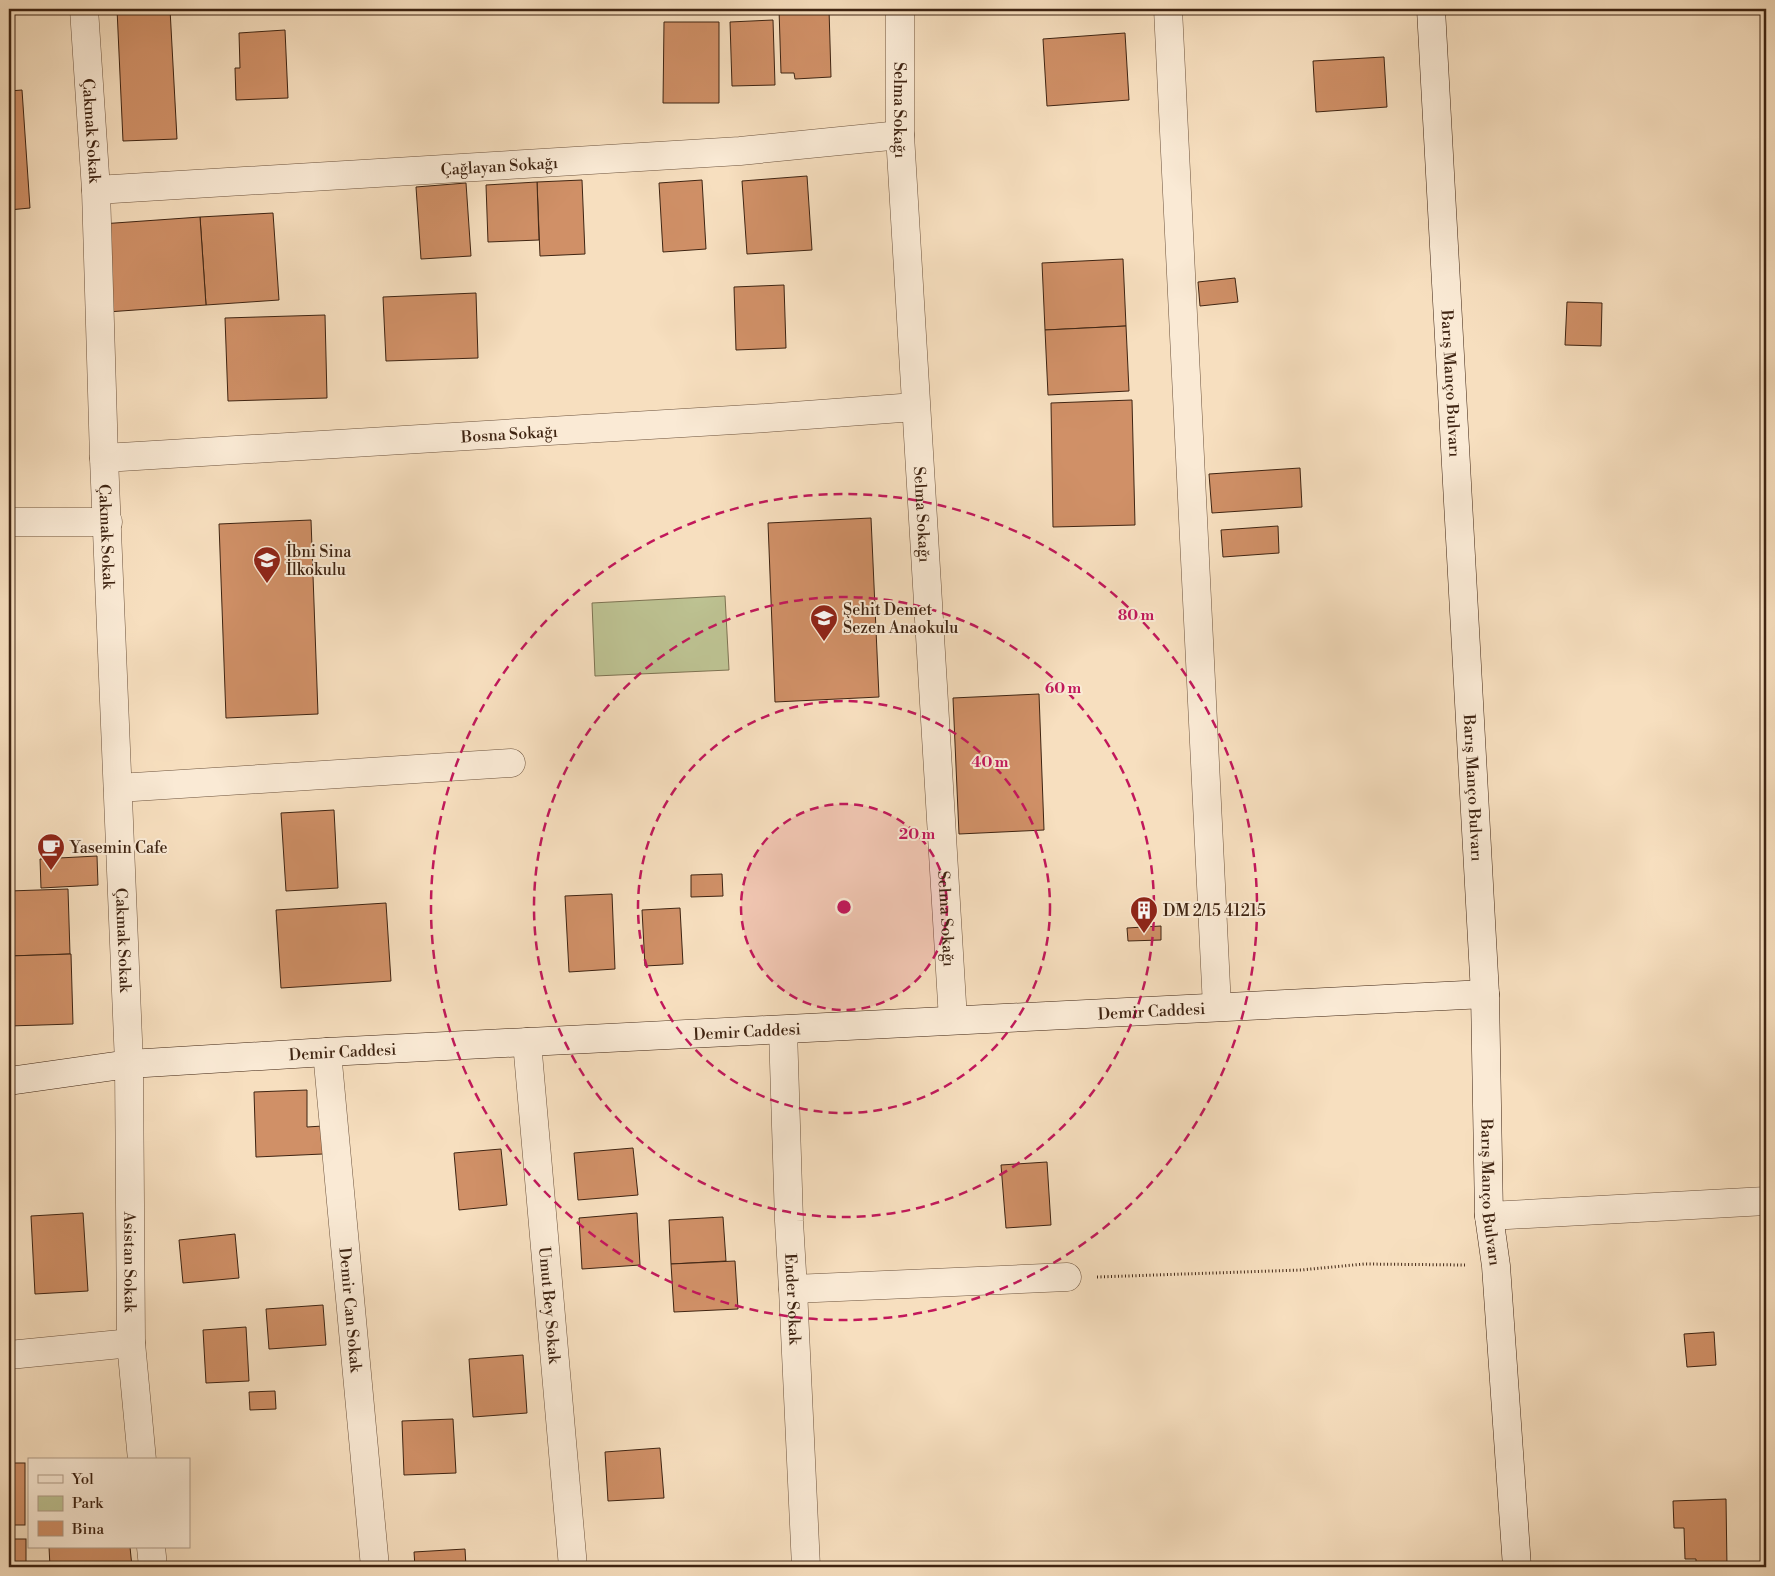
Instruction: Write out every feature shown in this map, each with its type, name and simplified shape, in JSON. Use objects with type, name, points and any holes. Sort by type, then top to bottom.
[{"type":"street","name":"Çakmak Sokak","points":[[84,9],[96,190],[104,458],[129,1064]]},
{"type":"street","name":"Selma Sokağı","points":[[900,9],[900,135],[953,1020]]},
{"type":"street","points":[[1168,9],[1217,1007]]},
{"type":"street","name":"Barış Manço Bulvarı","points":[[1431,9],[1485,994],[1489,1216],[1496,1266],[1517,1567]]},
{"type":"street","name":"Çağlayan Sokağı","points":[[96,190],[740,151],[900,135]]},
{"type":"street","name":"Bosna Sokağı","points":[[104,458],[915,407]]},
{"type":"street","points":[[9,522],[108,522]]},
{"type":"street","points":[[118,788],[512,763]]},
{"type":"street","name":"Demir Caddesi","points":[[9,1081],[129,1064],[327,1052],[1485,994]]},
{"type":"street","name":"Ender Sokak","points":[[783,1030],[789,1221],[806,1567]]},
{"type":"street","name":"Umut Bey Sokak","points":[[527,1042],[573,1567]]},
{"type":"street","name":"Demir Can Sokak","points":[[327,1052],[375,1567]]},
{"type":"street","name":"Asistan Sokak","points":[[129,1064],[132,1343],[142,1458]]},
{"type":"street","points":[[1489,1216],[1766,1201]]},
{"type":"street","points":[[793,1289],[1067,1277]]},
{"type":"street","points":[[9,1355],[132,1343]]},
{"type":"street","points":[[151,1548],[152,1567]]},
{"type":"path","points":[[1067,1277],[1300,1270],[1364,1264],[1496,1266]]},
{"type":"green space","points":[[725,596],[729,670],[595,676],[592,603]]},
{"type":"building","points":[[117,9],[170,9],[177,139],[123,141]]},
{"type":"building","points":[[779,9],[829,9],[831,77],[795,79],[794,73],[781,73]]},
{"type":"building","points":[[773,20],[775,85],[732,86],[730,22]]},
{"type":"building","points":[[664,22],[719,22],[719,103],[663,103]]},
{"type":"building","points":[[285,30],[288,98],[236,100],[235,68],[240,68],[239,33]]},
{"type":"building","points":[[1125,33],[1129,100],[1047,106],[1043,39]]},
{"type":"building","points":[[1384,57],[1387,107],[1316,112],[1313,61]]},
{"type":"building","points":[[22,90],[30,208],[9,210],[9,91]]},
{"type":"building","points":[[807,176],[812,250],[747,254],[742,181]]},
{"type":"building","points":[[582,180],[585,254],[540,256],[537,182]]},
{"type":"building","points":[[702,180],[706,249],[663,252],[659,183]]},
{"type":"building","points":[[537,182],[539,240],[488,242],[486,185]]},
{"type":"building","points":[[466,183],[471,256],[421,259],[416,187]]},
{"type":"building","points":[[273,213],[279,300],[206,305],[200,217]]},
{"type":"building","points":[[200,217],[206,305],[107,312],[101,224]]},
{"type":"building","points":[[1123,259],[1126,326],[1045,330],[1042,263]]},
{"type":"building","points":[[1235,278],[1238,302],[1200,306],[1198,282]]},
{"type":"building","points":[[784,285],[786,348],[736,350],[734,287]]},
{"type":"building","points":[[476,293],[478,358],[386,361],[383,297]]},
{"type":"building","points":[[1567,302],[1602,303],[1601,346],[1565,345]]},
{"type":"building","points":[[325,315],[327,398],[228,401],[225,318]]},
{"type":"building","points":[[1126,326],[1129,391],[1048,395],[1045,330]]},
{"type":"building","points":[[1132,400],[1135,525],[1053,527],[1051,403]]},
{"type":"building","points":[[1300,468],[1302,507],[1212,513],[1209,474]]},
{"type":"building","name":"Şehit Demet Sezen Anaokulu","points":[[871,518],[879,697],[775,702],[768,523]]},
{"type":"building","name":"İbni Sina İlkokulu","points":[[311,520],[318,714],[226,718],[219,524]]},
{"type":"building","points":[[1278,526],[1279,553],[1223,557],[1221,530]]},
{"type":"building","points":[[1039,694],[1044,830],[959,834],[953,698]]},
{"type":"building","points":[[334,810],[338,888],[286,891],[281,813]]},
{"type":"building","points":[[97,856],[98,885],[41,888],[40,859]]},
{"type":"building","points":[[722,874],[723,896],[691,897],[691,875]]},
{"type":"building","points":[[68,889],[70,954],[9,956],[9,891]]},
{"type":"building","points":[[612,894],[615,969],[569,972],[565,896]]},
{"type":"building","points":[[386,903],[391,981],[281,988],[276,910]]},
{"type":"building","points":[[680,908],[683,964],[645,966],[642,910]]},
{"type":"building","name":"DM 2/15 41215","points":[[1161,926],[1161,940],[1128,941],[1127,928]]},
{"type":"building","points":[[71,954],[73,1024],[9,1026],[9,956]]},
{"type":"building","points":[[307,1090],[307,1127],[323,1126],[323,1154],[256,1157],[254,1092]]},
{"type":"building","points":[[633,1148],[638,1195],[578,1200],[574,1153]]},
{"type":"building","points":[[501,1149],[507,1205],[459,1210],[454,1153]]},
{"type":"building","points":[[1047,1162],[1051,1225],[1006,1228],[1001,1165]]},
{"type":"building","points":[[83,1213],[88,1291],[35,1294],[31,1216]]},
{"type":"building","points":[[637,1213],[640,1265],[582,1269],[579,1218]]},
{"type":"building","points":[[723,1217],[726,1261],[671,1264],[669,1220]]},
{"type":"building","points":[[235,1234],[239,1278],[183,1283],[179,1240]]},
{"type":"building","points":[[735,1261],[738,1309],[674,1312],[671,1264]]},
{"type":"building","points":[[323,1305],[326,1345],[269,1349],[266,1309]]},
{"type":"building","points":[[246,1327],[249,1381],[206,1383],[203,1330]]},
{"type":"building","points":[[1714,1332],[1716,1365],[1687,1367],[1684,1334]]},
{"type":"building","points":[[523,1355],[527,1413],[473,1417],[469,1359]]},
{"type":"building","points":[[275,1391],[276,1409],[250,1410],[249,1392]]},
{"type":"building","points":[[453,1419],[456,1473],[404,1475],[402,1421]]},
{"type":"building","points":[[660,1448],[664,1498],[608,1501],[605,1452]]},
{"type":"building","points":[[9,1463],[25,1463],[25,1525],[9,1525]]},
{"type":"building","points":[[1726,1499],[1727,1567],[1696,1567],[1696,1559],[1685,1559],[1684,1528],[1674,1528],[1673,1501]]},
{"type":"building","points":[[9,1539],[26,1539],[26,1567],[9,1567]]},
{"type":"building","points":[[49,1548],[130,1548],[132,1567],[50,1567]]},
{"type":"building","points":[[465,1549],[466,1567],[415,1567],[414,1552]]},
{"type":"place","name":"İbni Sina İlkokulu","points":[[267,584]]},
{"type":"place","name":"Şehit Demet Sezen Anaokulu","points":[[824,642]]},
{"type":"place","name":"Yasemin Cafe","points":[[51,871]]},
{"type":"place","name":"DM 2/15 41215","points":[[1144,934]]}]
